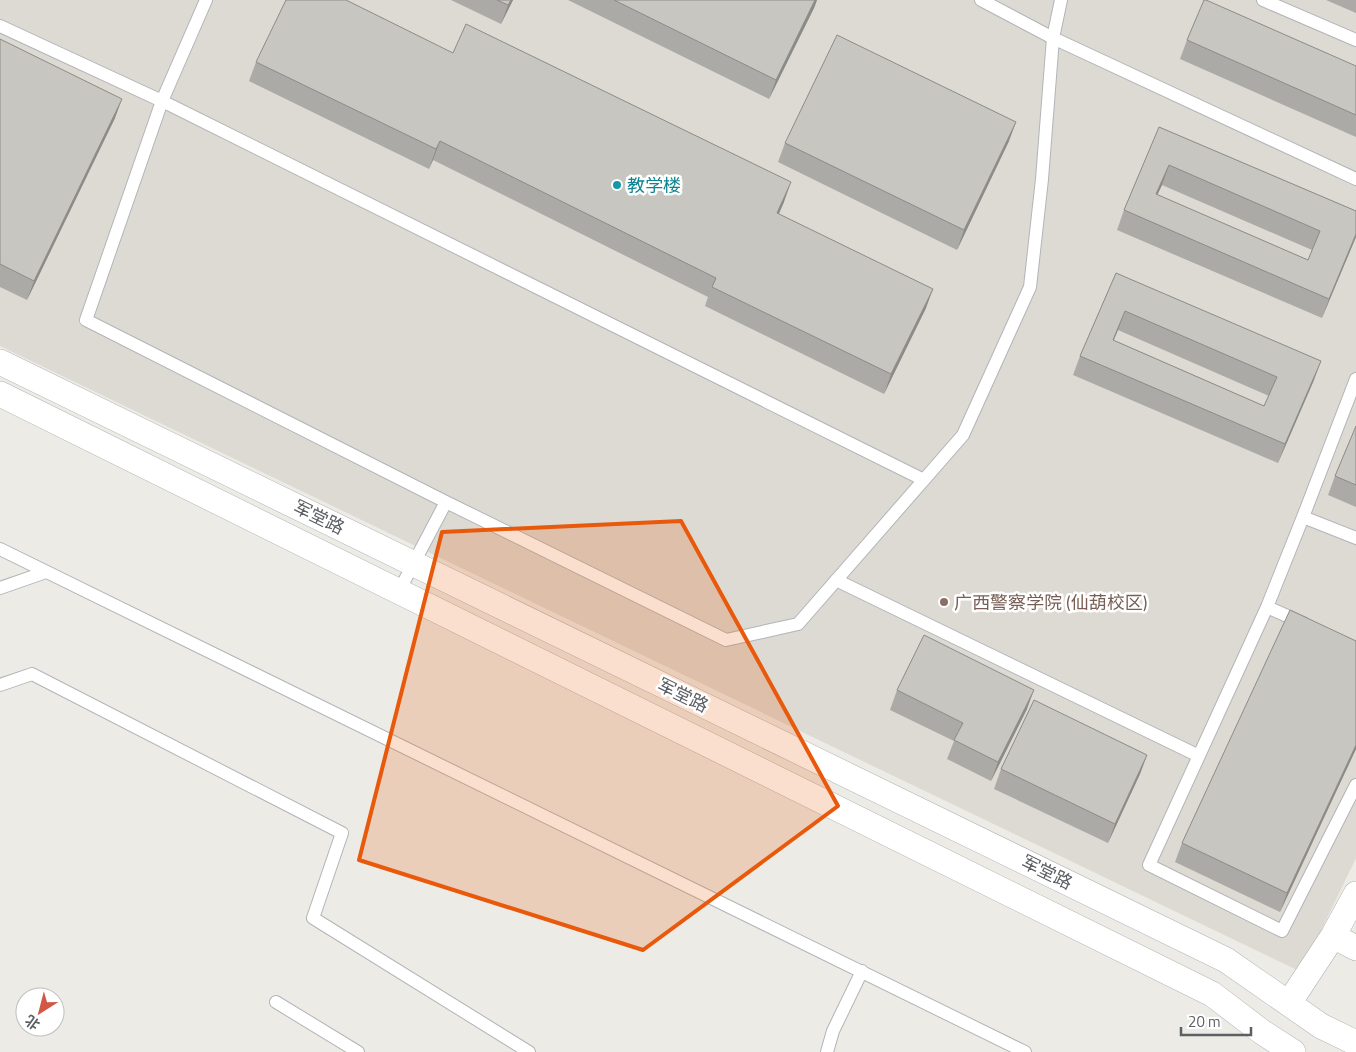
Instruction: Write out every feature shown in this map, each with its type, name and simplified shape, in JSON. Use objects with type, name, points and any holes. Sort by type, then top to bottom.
[{"type":"street","name":"军堂路","points":[[0,362],[1226,960],[1321,1026],[1356,1043]]},
{"type":"street","name":"军堂路","points":[[0,394],[1212,994],[1262,1032],[1293,1052]]},
{"type":"street","points":[[1289,1003],[1333,936],[1356,894]]},
{"type":"street","points":[[1333,936],[1356,948]]},
{"type":"lane","points":[[206,0],[162,101],[86,320],[446,502],[726,640],[798,624],[963,435],[1030,287],[1042,179],[1053,38],[1061,0]]},
{"type":"lane","points":[[981,0],[1053,38],[1356,179]]},
{"type":"lane","points":[[1263,0],[1356,40]]},
{"type":"lane","points":[[0,26],[162,101],[924,480]]},
{"type":"lane","points":[[1356,379],[1267,607],[1149,865],[1282,931],[1356,785]]},
{"type":"lane","points":[[399,591],[446,502]]},
{"type":"lane","points":[[1303,517],[1356,538]]},
{"type":"lane","points":[[0,549],[1025,1052]]},
{"type":"lane","points":[[0,588],[46,572]]},
{"type":"lane","points":[[836,580],[1199,756]]},
{"type":"lane","points":[[1267,607],[1311,627]]},
{"type":"lane","points":[[0,685],[32,674],[342,833],[313,918],[528,1052]]},
{"type":"lane","points":[[827,1052],[833,1030],[862,971]]},
{"type":"lane","points":[[276,1002],[358,1052]]},
{"type":"highlighted area","points":[[681,521],[838,806],[643,950],[359,860],[442,532]]},
{"type":"shaded area","name":"广西警察学院 (仙葫校区)","points":[[0,0],[1356,0],[1356,858],[1301,972],[0,346]]},
{"type":"building","name":"教学楼","points":[[286,0],[346,0],[453,53],[466,24],[791,182],[777,213],[933,289],[891,374],[712,287],[716,278],[440,141],[436,149],[256,62]]},
{"type":"building","points":[[497,0],[511,0],[508,5]]},
{"type":"building","points":[[614,0],[815,0],[776,80]]},
{"type":"building","points":[[1204,0],[1356,66],[1356,115],[1187,40]]},
{"type":"building","points":[[837,35],[1016,122],[964,230],[785,143]]},
{"type":"building","points":[[0,39],[122,99],[34,281],[0,264]]},
{"type":"building","points":[[1159,127],[1356,211],[1356,234],[1329,299],[1124,210]],"holes":[[[1169,165],[1320,231],[1308,260],[1156,194]]]},
{"type":"building","points":[[1116,273],[1321,361],[1285,444],[1080,356]],"holes":[[[1125,311],[1277,377],[1264,406],[1113,340]]]},
{"type":"building","points":[[1356,426],[1356,485],[1335,476]]},
{"type":"building","points":[[1290,610],[1356,641],[1356,745],[1287,893],[1182,843]]},
{"type":"building","points":[[924,635],[1034,690],[998,762],[954,740],[963,723],[897,690]]},
{"type":"building","points":[[1034,700],[1147,755],[1115,824],[1001,769]]},
{"type":"place","name":"教学楼","points":[[617,185]]},
{"type":"place","name":"广西警察学院 (仙葫校区)","points":[[944,602]]}]
